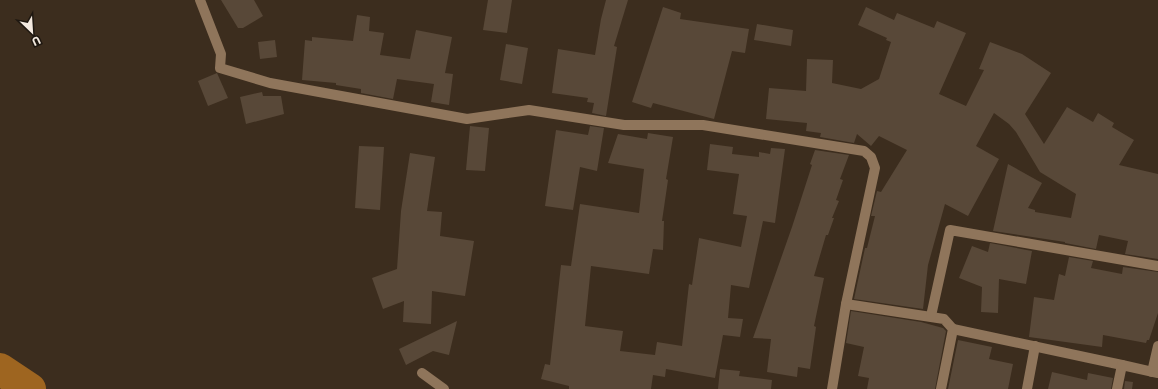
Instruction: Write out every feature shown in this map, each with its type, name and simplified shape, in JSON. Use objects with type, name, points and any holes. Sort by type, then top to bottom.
[{"type":"street","points":[[200,0],[221,54],[220,68],[270,83],[467,119],[529,110],[624,125],[703,125],[864,151],[871,157],[875,168],[846,304],[832,389]]},
{"type":"street","points":[[931,316],[950,230],[1158,266]]},
{"type":"street","points":[[846,304],[931,316],[944,319],[953,328],[1155,372],[1158,346]]},
{"type":"street","points":[[941,389],[953,328]]},
{"type":"street","points":[[1027,389],[1035,346]]},
{"type":"street","points":[[1117,389],[1122,365]]},
{"type":"street","points":[[422,373],[444,389]]},
{"type":"building","points":[[221,0],[254,0],[263,16],[243,28],[238,28]]},
{"type":"building","points":[[488,0],[512,0],[507,33],[483,30]]},
{"type":"building","points":[[606,0],[628,0],[614,46],[617,47],[606,116],[592,113],[594,103],[587,102],[588,98],[552,93],[558,49],[595,55]]},
{"type":"building","points":[[663,7],[681,13],[680,19],[749,29],[745,53],[732,51],[714,119],[653,103],[651,108],[632,102]]},
{"type":"building","points":[[866,7],[894,20],[897,13],[934,28],[937,21],[966,33],[939,94],[966,106],[984,70],[979,69],[990,42],[1022,54],[1051,73],[1025,114],[1044,144],[1067,107],[1093,122],[1098,113],[1114,123],[1112,127],[1134,140],[1119,165],[1158,174],[1158,259],[1125,254],[1128,241],[1099,235],[1096,249],[1065,242],[993,231],[1008,164],[1042,183],[1028,208],[1035,210],[1035,212],[1071,218],[1076,194],[1040,172],[1016,132],[1009,124],[994,113],[976,146],[999,159],[968,216],[945,204],[928,265],[923,309],[854,299],[865,248],[867,248],[875,216],[871,216],[877,191],[881,192],[907,150],[879,136],[871,146],[857,134],[854,143],[820,137],[821,133],[806,131],[807,123],[766,119],[769,88],[806,91],[807,59],[833,60],[832,83],[861,89],[879,79],[891,42],[886,40],[887,38],[858,25]]},
{"type":"building","points":[[357,15],[370,17],[369,31],[384,33],[380,55],[410,59],[416,30],[452,37],[445,73],[453,74],[449,105],[431,102],[434,84],[397,79],[393,99],[361,93],[361,89],[336,85],[336,83],[302,80],[305,40],[312,41],[312,37],[353,41]]},
{"type":"building","points":[[757,24],[793,30],[791,46],[754,40]]},
{"type":"building","points":[[275,40],[277,57],[260,59],[258,42]]},
{"type":"building","points":[[506,44],[528,48],[522,84],[500,80]]},
{"type":"building","points":[[217,73],[228,98],[208,106],[198,81]]},
{"type":"building","points":[[262,92],[263,96],[281,96],[284,114],[246,124],[240,97]]},
{"type":"building","points":[[470,126],[489,128],[485,171],[466,170]]},
{"type":"building","points":[[590,126],[604,128],[597,171],[580,167],[573,210],[545,206],[556,130],[588,135]]},
{"type":"building","points":[[648,133],[673,137],[666,179],[668,180],[662,221],[664,221],[663,250],[653,249],[649,274],[591,266],[585,326],[623,331],[620,351],[655,355],[657,342],[682,346],[689,284],[692,285],[699,238],[741,247],[747,216],[733,214],[739,174],[707,170],[710,144],[733,147],[732,154],[759,157],[759,152],[770,154],[771,148],[785,149],[775,223],[763,221],[749,288],[731,285],[728,318],[743,319],[740,337],[723,335],[715,378],[666,369],[665,377],[653,375],[651,389],[569,389],[569,386],[541,379],[545,364],[550,365],[561,265],[571,266],[580,204],[639,213],[644,169],[608,163],[618,134],[647,139]]},
{"type":"building","points":[[359,146],[384,147],[380,210],[355,208]]},
{"type":"building","points":[[815,150],[849,155],[840,179],[843,180],[836,200],[839,201],[832,218],[834,218],[828,235],[826,235],[814,276],[824,278],[814,326],[816,327],[810,369],[798,367],[797,377],[767,372],[771,339],[753,338],[792,227],[812,165],[810,164]]},
{"type":"building","points":[[410,153],[435,157],[427,211],[442,212],[440,236],[474,241],[465,296],[432,291],[431,324],[403,322],[404,301],[383,309],[372,278],[397,269],[401,211]]},
{"type":"building","points":[[990,243],[1032,251],[1026,284],[999,279],[998,313],[981,312],[982,287],[959,278],[972,246],[988,252]]},
{"type":"building","points":[[1069,257],[1093,261],[1091,268],[1122,274],[1123,267],[1158,272],[1158,313],[1149,340],[1147,340],[1146,343],[1103,335],[1102,347],[1029,337],[1034,297],[1054,300],[1059,274],[1065,276]]},
{"type":"building","points":[[851,311],[921,322],[943,328],[946,331],[935,389],[867,389],[869,378],[858,376],[864,347],[846,343]]},
{"type":"building","points":[[457,321],[449,355],[433,351],[406,365],[399,349]]},
{"type":"building","points":[[958,340],[992,347],[989,359],[1013,364],[1008,389],[948,389]]},
{"type":"building","points":[[720,369],[740,371],[739,376],[772,380],[771,389],[718,389]]},
{"type":"building","points":[[1052,372],[1087,380],[1088,373],[1113,378],[1111,389],[1048,389]]},
{"type":"building","points":[[1125,381],[1133,382],[1132,389],[1124,389]]},
{"type":"waterway","points":[[0,369],[30,389]]}]
